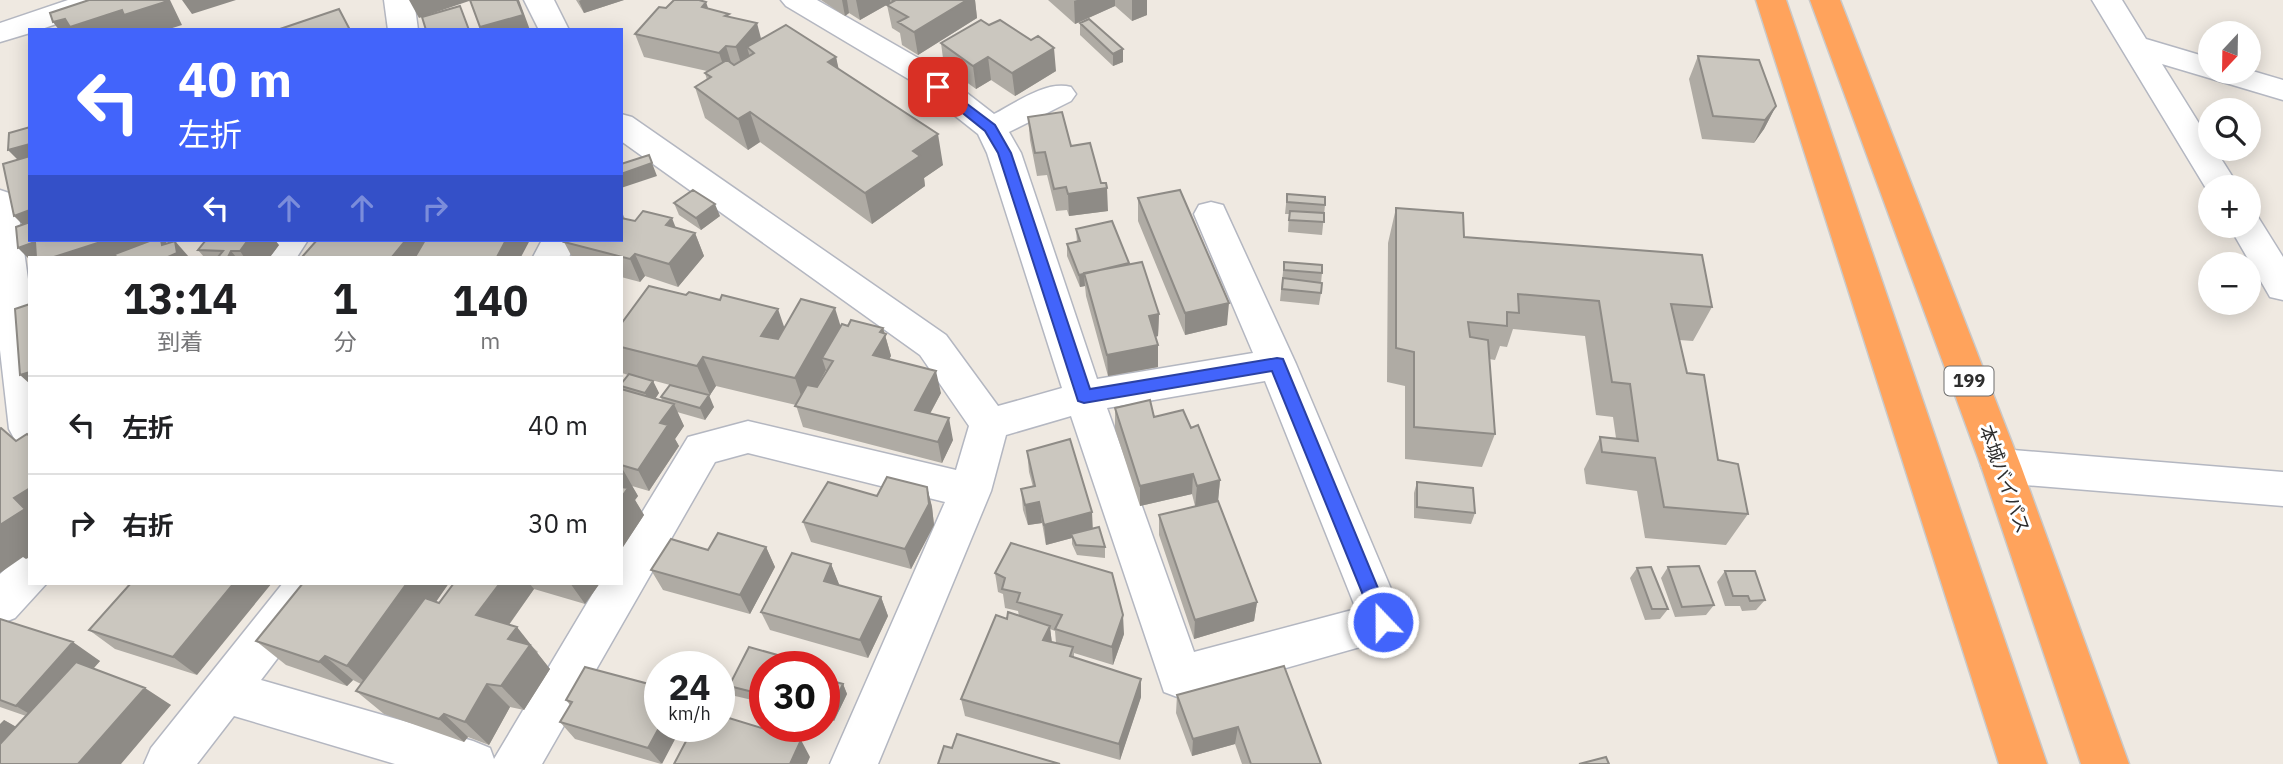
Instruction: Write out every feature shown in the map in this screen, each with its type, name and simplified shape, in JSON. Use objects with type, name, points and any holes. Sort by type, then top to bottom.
[{"type":"highway","points":[[1771,0],[2023,764]]},
{"type":"highway","name":"本城バイパス","points":[[1825,0],[2001,466],[2105,764]]},
{"type":"street","points":[[0,33],[97,0]]},
{"type":"street","points":[[399,0],[402,28]]},
{"type":"street","points":[[539,0],[553,28]]},
{"type":"street","points":[[796,0],[921,73],[991,128],[1004,153],[1180,677],[1383,622],[1212,214]]},
{"type":"street","points":[[2107,0],[2215,175]]},
{"type":"street","points":[[2135,46],[2198,64]]},
{"type":"street","points":[[2261,84],[2283,90]]},
{"type":"street","points":[[991,128],[1060,94]]},
{"type":"street","points":[[623,126],[933,345],[989,424]]},
{"type":"street","points":[[0,202],[28,421]]},
{"type":"street","points":[[2261,240],[2283,287]]},
{"type":"street","points":[[989,424],[1084,397],[1277,364]]},
{"type":"street","points":[[855,764],[970,491],[989,424]]},
{"type":"street","points":[[0,437],[28,429]]},
{"type":"street","points":[[623,583],[702,449],[748,436],[970,491]]},
{"type":"street","points":[[2001,466],[2283,489]]},
{"type":"street","points":[[0,604],[28,575]]},
{"type":"street","points":[[168,764],[307,585]]},
{"type":"street","points":[[516,764],[622,585]]},
{"type":"street","points":[[226,692],[473,764]]},
{"type":"building","points":[[89,0],[165,2],[124,15],[122,10],[70,27],[65,19],[53,22],[50,13]]},
{"type":"building","points":[[470,0],[517,0],[523,15],[480,27]]},
{"type":"building","points":[[674,0],[699,0],[706,2],[702,7],[729,14],[725,16],[757,23],[736,47],[726,46],[719,53],[635,34],[659,7],[666,8]]},
{"type":"building","points":[[892,0],[967,0],[914,32],[898,22],[908,17],[887,5],[894,1]]},
{"type":"building","points":[[460,6],[468,28],[425,28],[422,17]]},
{"type":"building","points":[[339,9],[349,28],[283,28]]},
{"type":"building","points":[[1089,19],[1123,49],[1113,54],[1080,23]]},
{"type":"building","points":[[981,20],[989,25],[1000,20],[1031,40],[1038,36],[1054,48],[1012,73],[988,57],[973,66],[941,43]]},
{"type":"building","points":[[786,25],[836,57],[828,62],[938,134],[913,151],[920,156],[865,193],[750,112],[738,119],[695,87],[711,77],[705,73],[727,60],[734,65],[754,53],[747,47]]},
{"type":"building","points":[[1698,56],[1759,60],[1776,106],[1765,120],[1713,116]]},
{"type":"building","points":[[1062,112],[1071,146],[1090,143],[1101,183],[1106,183],[1107,188],[1068,194],[1066,187],[1054,189],[1045,152],[1035,153],[1028,117]]},
{"type":"building","points":[[28,128],[28,145],[8,150],[9,133]]},
{"type":"building","points":[[649,155],[652,163],[623,173],[623,163]]},
{"type":"building","points":[[28,157],[28,211],[14,216],[3,164]]},
{"type":"building","points":[[693,190],[715,204],[696,218],[674,203]]},
{"type":"building","points":[[1180,190],[1229,303],[1185,313],[1138,198]]},
{"type":"building","points":[[1287,194],[1325,197],[1325,205],[1287,202]]},
{"type":"building","points":[[1396,208],[1463,213],[1464,237],[1702,255],[1712,307],[1671,304],[1687,373],[1704,375],[1718,460],[1738,464],[1748,514],[1664,507],[1655,458],[1602,452],[1600,437],[1638,441],[1630,384],[1612,382],[1599,301],[1518,294],[1519,313],[1507,312],[1507,326],[1468,322],[1470,337],[1488,340],[1495,434],[1414,427],[1414,352],[1396,348]]},
{"type":"building","points":[[643,211],[672,218],[666,225],[695,233],[669,264],[635,254],[630,259],[564,242],[623,242],[623,218],[635,221]]},
{"type":"building","points":[[1290,211],[1324,213],[1324,222],[1289,220]]},
{"type":"building","points":[[1112,221],[1129,263],[1079,275],[1067,244],[1080,241],[1076,229]]},
{"type":"building","points":[[28,223],[28,242],[35,242],[18,248],[16,227]]},
{"type":"building","points":[[35,242],[101,242],[57,256],[36,256]]},
{"type":"building","points":[[147,242],[161,242],[162,245],[175,242],[177,253],[170,256],[115,254]]},
{"type":"building","points":[[204,242],[247,242],[240,251],[231,251],[228,256],[219,256],[223,251],[198,250]]},
{"type":"building","points":[[315,242],[404,242],[393,256],[303,256]]},
{"type":"building","points":[[424,242],[505,242],[498,256],[416,256]]},
{"type":"building","points":[[1142,262],[1159,314],[1149,316],[1158,345],[1107,355],[1084,273]]},
{"type":"building","points":[[1284,262],[1322,265],[1322,273],[1284,270]]},
{"type":"building","points":[[1283,278],[1322,283],[1321,293],[1282,289]]},
{"type":"building","points":[[649,286],[720,300],[722,295],[778,309],[761,336],[778,339],[801,299],[835,308],[795,378],[703,357],[697,366],[623,348],[623,321]]},
{"type":"building","points":[[28,305],[28,373],[20,375],[15,309]]},
{"type":"building","points":[[851,320],[883,328],[880,332],[886,334],[873,355],[936,371],[915,410],[949,418],[938,442],[795,406],[807,385],[817,387],[833,361],[822,358],[842,324],[848,326]]},
{"type":"building","points":[[629,374],[653,381],[645,393],[623,387],[623,382]]},
{"type":"building","points":[[670,385],[709,395],[700,408],[661,397]]},
{"type":"building","points":[[623,390],[674,404],[660,423],[668,425],[638,470],[623,466]]},
{"type":"building","points":[[1150,400],[1154,417],[1183,410],[1191,428],[1198,425],[1220,480],[1197,486],[1193,474],[1140,486],[1115,408]]},
{"type":"building","points":[[0,429],[16,441],[28,435],[28,489],[14,498],[25,509],[0,525]]},
{"type":"building","points":[[1070,439],[1092,512],[1044,525],[1039,502],[1025,505],[1021,489],[1035,486],[1027,451]]},
{"type":"building","points":[[887,477],[927,487],[929,504],[905,549],[803,522],[828,482],[877,496]]},
{"type":"building","points":[[1417,482],[1473,488],[1475,513],[1417,507]]},
{"type":"building","points":[[1218,501],[1257,602],[1195,620],[1159,515]]},
{"type":"building","points":[[1099,527],[1105,547],[1076,545],[1071,534]]},
{"type":"building","points":[[718,533],[766,547],[740,595],[651,570],[671,539],[708,550]]},
{"type":"building","points":[[1011,543],[1112,573],[1123,615],[1112,647],[1055,629],[1062,615],[1017,602],[1020,593],[1002,589],[1005,578],[995,573]]},
{"type":"building","points":[[792,553],[831,564],[824,581],[881,597],[860,640],[761,612]]},
{"type":"building","points":[[1699,566],[1714,605],[1682,607],[1668,567]]},
{"type":"building","points":[[1651,567],[1668,609],[1652,609],[1637,568]]},
{"type":"building","points":[[1725,571],[1755,571],[1765,600],[1750,601],[1748,596],[1733,596]]},
{"type":"building","points":[[129,585],[232,585],[173,657],[89,630]]},
{"type":"building","points":[[301,585],[406,585],[347,666],[325,656],[319,662],[256,641]]},
{"type":"building","points":[[452,585],[498,585],[476,615],[517,627],[508,639],[530,645],[501,686],[487,684],[465,722],[444,714],[439,719],[356,691],[425,598],[439,603]]},
{"type":"building","points":[[1008,612],[1050,626],[1043,640],[1073,647],[1070,656],[1141,679],[1119,744],[961,699],[996,615],[1007,619]]},
{"type":"building","points":[[0,619],[73,642],[16,706],[0,700]]},
{"type":"building","points":[[749,647],[763,651],[749,651],[749,691],[735,688],[735,674]]},
{"type":"building","points":[[76,662],[145,688],[78,764],[0,764],[0,744]]},
{"type":"building","points":[[1284,666],[1321,764],[1251,764],[1238,727],[1193,739],[1177,695]]},
{"type":"building","points":[[585,667],[644,683],[644,742],[651,742],[648,748],[560,722],[572,702],[566,700]]},
{"type":"building","points":[[735,720],[749,724],[749,742],[800,742],[790,764],[674,764],[686,742],[735,742]]},
{"type":"building","points":[[957,734],[1060,764],[938,764],[944,746],[952,748]]},
{"type":"building","points":[[1606,757],[1609,764],[1579,764]]},
{"type":"route","points":[[938,87],[991,128],[1004,153],[1084,397],[1277,364],[1383,622]]}]
